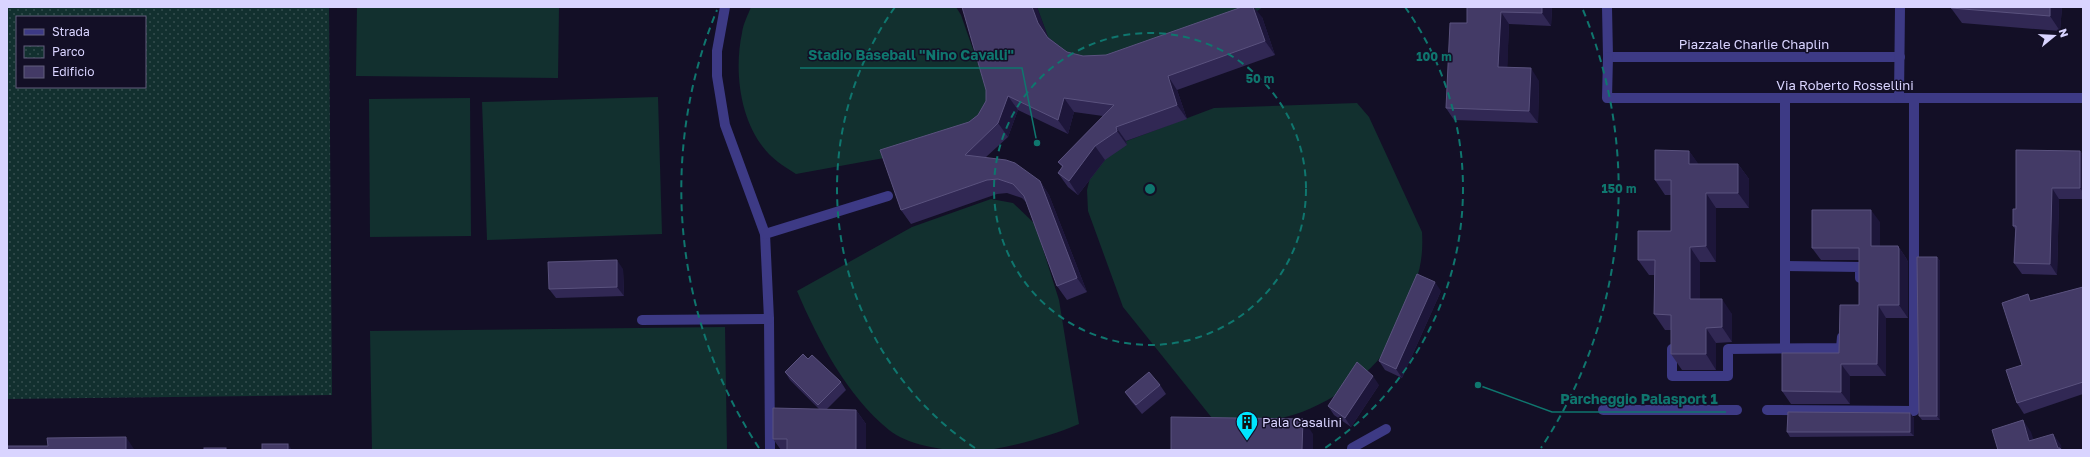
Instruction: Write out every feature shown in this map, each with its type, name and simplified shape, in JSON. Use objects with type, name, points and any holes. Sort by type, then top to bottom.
[{"type":"street","points":[[725,7],[717,57],[717,76],[725,125],[765,234],[769,319],[770,450]]},
{"type":"street","points":[[1607,7],[1608,57]]},
{"type":"street","points":[[1899,98],[1900,7]]},
{"type":"street","name":"Piazzale Charlie Chaplin","points":[[1608,57],[1900,57]]},
{"type":"street","name":"Via Roberto Rossellini","points":[[1608,57],[1607,98],[2083,98]]},
{"type":"street","points":[[1785,98],[1785,348]]},
{"type":"street","points":[[1767,410],[1914,411],[1914,98]]},
{"type":"street","points":[[765,234],[888,196]]},
{"type":"street","points":[[1785,266],[1860,267],[1860,289]]},
{"type":"street","points":[[642,320],[769,319]]},
{"type":"street","points":[[1672,349],[1672,376],[1728,376],[1728,349],[1841,348],[1842,325]]},
{"type":"street","points":[[1603,410],[1737,410]]},
{"type":"street","points":[[1352,450],[1352,448],[1386,429]]},
{"type":"green space","points":[[7,7],[329,7],[332,395],[7,399]]},
{"type":"green space","points":[[357,7],[559,7],[558,78],[356,76]]},
{"type":"green space","points":[[751,7],[956,7],[961,15],[991,101],[984,124],[906,154],[796,174],[778,162],[765,150],[748,120],[743,103],[740,85],[739,49],[743,26]]},
{"type":"green space","points":[[1037,7],[1263,7],[1233,27],[1121,68],[1058,52],[1048,37]]},
{"type":"green space","points":[[658,97],[662,234],[487,240],[482,102]]},
{"type":"green space","points":[[470,98],[471,236],[370,237],[369,99]]},
{"type":"green space","points":[[1357,103],[1369,117],[1422,232],[1422,255],[1418,274],[1393,336],[1386,349],[1364,374],[1350,386],[1317,406],[1283,418],[1267,420],[1212,418],[1123,307],[1088,211],[1087,190],[1092,170],[1124,142],[1214,108]]},
{"type":"green space","points":[[991,199],[1013,203],[1035,224],[1059,300],[1079,424],[1026,442],[994,449],[969,451],[954,450],[925,446],[911,442],[889,430],[860,401],[847,384],[824,348],[797,291],[912,227]]},
{"type":"green space","points":[[725,327],[727,450],[372,450],[370,331]]},
{"type":"building","points":[[962,7],[1032,7],[1038,23],[1048,38],[1067,52],[1083,56],[1106,55],[1242,7],[1253,7],[1265,41],[1168,76],[1177,105],[1116,127],[1117,131],[1095,146],[1069,181],[1058,173],[1063,166],[1058,162],[1114,105],[1064,98],[1058,120],[1008,96],[998,123],[965,155],[1006,160],[1015,163],[1040,181],[1077,278],[1057,286],[1024,196],[1013,184],[998,179],[987,180],[901,210],[880,150],[969,122],[978,115],[986,101],[986,90]]},
{"type":"building","points":[[1467,7],[1542,7],[1542,13],[1501,12],[1498,67],[1531,68],[1529,111],[1446,108],[1450,23],[1467,23]]},
{"type":"building","points":[[2050,7],[2050,16],[1951,8]]},
{"type":"building","points":[[1655,150],[1689,151],[1689,164],[1738,164],[1738,193],[1706,193],[1706,246],[1690,247],[1690,299],[1722,299],[1722,327],[1706,328],[1706,354],[1671,354],[1671,315],[1654,314],[1655,260],[1638,260],[1638,231],[1671,231],[1671,180],[1655,180]]},
{"type":"building","points":[[2016,150],[2080,151],[2080,188],[2052,188],[2050,264],[2014,263],[2016,226],[2013,226],[2013,209],[2016,209]]},
{"type":"building","points":[[1812,210],[1871,210],[1871,246],[1898,246],[1899,249],[1899,305],[1878,305],[1877,364],[1841,364],[1841,392],[1782,391],[1782,353],[1839,353],[1840,305],[1859,305],[1859,248],[1812,248]]},
{"type":"building","points":[[1917,257],[1937,257],[1937,416],[1919,416]]},
{"type":"building","points":[[617,260],[617,287],[549,289],[548,262]]},
{"type":"building","points":[[1417,274],[1435,282],[1396,369],[1379,361]]},
{"type":"building","points":[[2083,287],[2083,382],[2017,403],[2006,370],[2022,365],[2002,303],[2028,294],[2030,301]]},
{"type":"building","points":[[803,354],[808,359],[812,355],[841,382],[818,405],[785,372]]},
{"type":"building","points":[[1357,362],[1373,376],[1345,418],[1328,406]]},
{"type":"building","points":[[1149,372],[1160,385],[1136,405],[1125,392]]},
{"type":"building","points":[[773,408],[856,410],[856,450],[787,450],[787,439],[773,439]]},
{"type":"building","points":[[1788,412],[1910,413],[1910,432],[1787,432]]},
{"type":"building","points":[[1171,417],[1303,419],[1302,450],[1171,450]]},
{"type":"building","points":[[2023,420],[2029,441],[2053,434],[2058,448],[2061,450],[1998,450],[1992,430]]},
{"type":"building","points":[[126,437],[126,450],[7,450],[7,446],[48,446],[47,438]]},
{"type":"building","points":[[262,444],[288,444],[288,450],[262,450]]},
{"type":"building","points":[[204,448],[226,448],[226,450],[204,450]]},
{"type":"place","name":"Stadio Baseball \"Nino Cavalli\"","points":[[1037,143]]},
{"type":"place","name":"Parcheggio Palasport 1","points":[[1478,385]]},
{"type":"place","name":"Pala Casalini","points":[[1247,442]]}]
